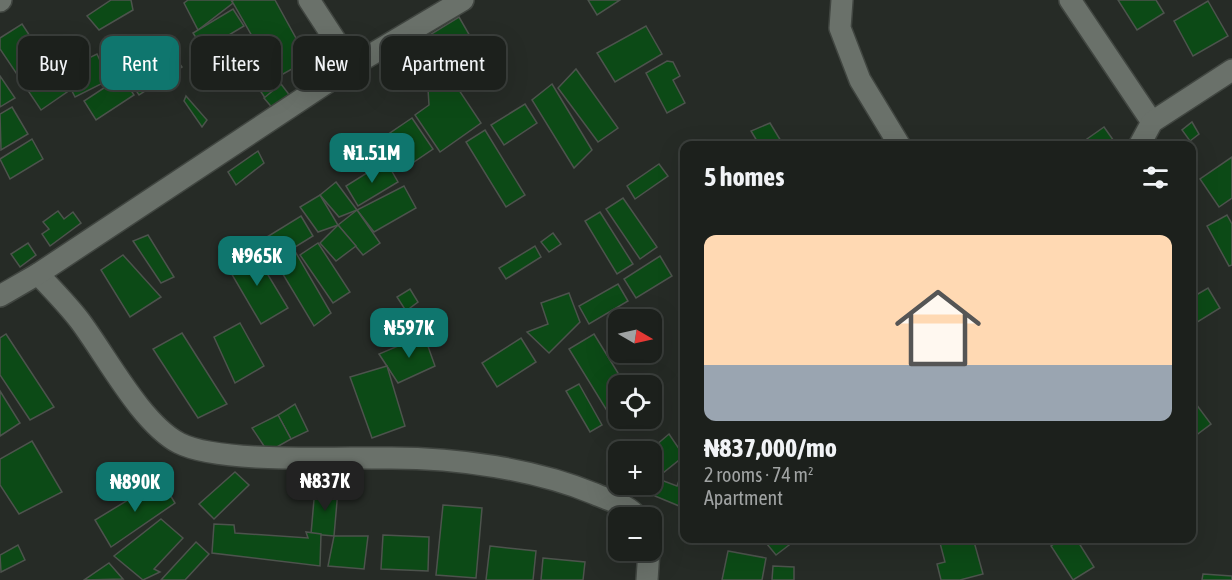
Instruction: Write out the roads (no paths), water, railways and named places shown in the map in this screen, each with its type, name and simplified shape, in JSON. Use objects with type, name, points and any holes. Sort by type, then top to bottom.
[{"type":"street","points":[[309,0],[332,36]]},
{"type":"street","points":[[369,56],[463,0]]},
{"type":"street","points":[[842,0],[840,28],[860,80],[897,141]]},
{"type":"street","points":[[1070,0],[1152,122]]},
{"type":"street","points":[[1142,141],[1152,122],[1232,70]]},
{"type":"street","points":[[0,296],[38,274],[316,90]]},
{"type":"street","points":[[38,274],[79,319],[147,415],[162,432],[182,444],[217,453],[394,458],[458,463],[545,476],[622,507]]},
{"type":"street","points":[[647,580],[648,561]]}]
